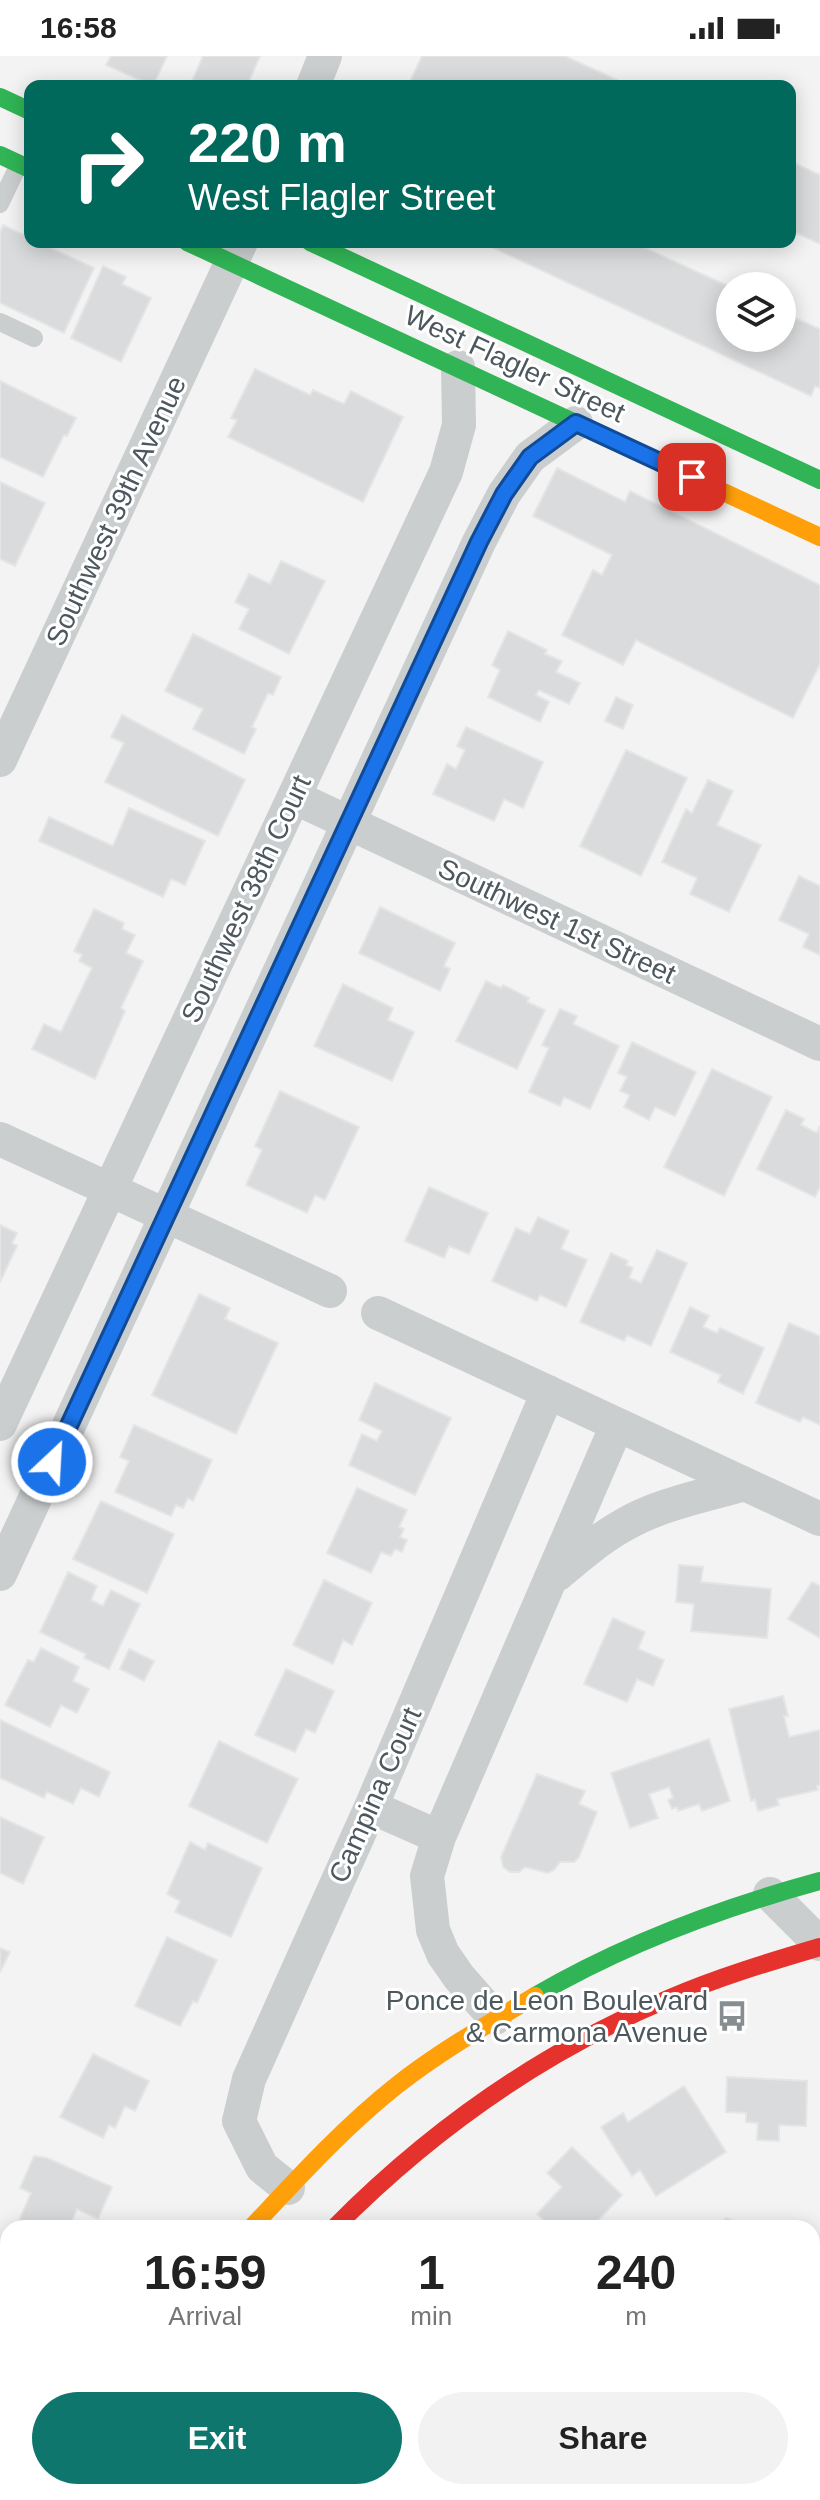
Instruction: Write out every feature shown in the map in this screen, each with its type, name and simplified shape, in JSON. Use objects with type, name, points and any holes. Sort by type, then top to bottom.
[{"type":"main road","points":[[0,97],[24,108]]},
{"type":"main road","points":[[0,155],[24,166]]},
{"type":"main road","name":"West Flagler Street","points":[[216,248],[236,252],[458,367],[820,537]]},
{"type":"main road","name":"West Flagler Street","points":[[323,248],[820,480]]},
{"type":"main road","points":[[775,515],[820,517]]},
{"type":"main road","points":[[261,2220],[295,2192],[378,2101],[428,2062],[498,2026],[583,1968],[702,1916],[820,1881]]},
{"type":"main road","points":[[343,2220],[419,2149],[545,2060],[612,2024],[719,1978],[820,1946]]},
{"type":"main road","points":[[494,2094],[500,2069]]},
{"type":"street","points":[[315,80],[325,56]]},
{"type":"street","name":"Southwest 39th Avenue","points":[[0,760],[236,252]]},
{"type":"street","name":"Southwest 38th Court","points":[[0,1424],[446,472],[459,425],[458,367]]},
{"type":"street","points":[[0,1574],[479,542],[504,494],[530,457],[576,423]]},
{"type":"street","name":"Southwest 1st Street","points":[[294,797],[820,1044]]},
{"type":"street","points":[[0,1139],[330,1291]]},
{"type":"street","points":[[378,1313],[820,1519]]},
{"type":"street","name":"Campina Court","points":[[295,2192],[262,2167],[239,2121],[249,2079],[371,1807],[548,1392]]},
{"type":"street","points":[[498,2026],[443,1954],[433,1930],[427,1876],[439,1837],[617,1425]]},
{"type":"street","points":[[554,1576],[596,1543],[640,1517],[669,1505],[745,1484]]},
{"type":"street","points":[[371,1807],[439,1837]]},
{"type":"street","points":[[770,1894],[820,1946]]},
{"type":"lane","points":[[0,204],[24,166]]},
{"type":"lane","points":[[0,322],[34,338]]},
{"type":"building","points":[[111,56],[167,56],[156,80],[140,80],[106,65]]},
{"type":"building","points":[[203,56],[260,56],[250,80],[193,80]]},
{"type":"building","points":[[422,56],[565,56],[617,80],[411,80]]},
{"type":"building","points":[[796,164],[820,175],[820,244],[796,233]]},
{"type":"building","points":[[3,225],[24,235],[24,248],[51,248],[94,268],[64,333],[0,303],[0,232]]},
{"type":"building","points":[[494,248],[645,248],[716,281],[716,352]]},
{"type":"building","points":[[103,266],[126,277],[122,284],[151,298],[121,362],[71,338]]},
{"type":"building","points":[[796,318],[820,329],[820,388],[815,386],[811,396],[717,352],[796,352]]},
{"type":"building","points":[[255,369],[310,395],[313,390],[344,404],[351,391],[403,417],[363,502],[228,437],[237,420],[231,418]]},
{"type":"building","points":[[0,381],[76,418],[43,477],[0,457]]},
{"type":"building","points":[[557,468],[625,502],[630,491],[820,585],[820,664],[793,718],[636,640],[623,665],[562,635],[593,570],[602,575],[612,555],[533,516]]},
{"type":"building","points":[[0,482],[45,503],[15,566],[0,559]]},
{"type":"building","points":[[281,561],[325,581],[289,654],[239,629],[249,609],[235,602],[249,574],[270,584]]},
{"type":"building","points":[[508,631],[547,650],[545,654],[562,661],[556,672],[580,683],[569,704],[539,690],[536,695],[549,702],[540,722],[488,697],[500,670],[492,665]]},
{"type":"building","points":[[193,634],[281,677],[273,695],[268,693],[252,727],[256,729],[244,754],[193,729],[203,709],[165,691]]},
{"type":"building","points":[[616,697],[633,705],[623,729],[605,721]]},
{"type":"building","points":[[122,715],[245,780],[218,836],[105,782],[124,743],[111,737]]},
{"type":"building","points":[[466,727],[543,762],[523,808],[504,799],[494,821],[433,794],[447,764],[456,769],[465,750],[457,746]]},
{"type":"building","points":[[626,750],[687,778],[641,876],[580,846]]},
{"type":"building","points":[[708,780],[733,791],[717,825],[761,845],[729,912],[690,894],[697,878],[662,862],[686,809],[692,813]]},
{"type":"building","points":[[129,808],[205,841],[185,885],[171,879],[163,897],[39,841],[49,817],[113,846]]},
{"type":"building","points":[[799,876],[820,886],[820,955],[803,947],[809,934],[779,920]]},
{"type":"building","points":[[380,907],[455,943],[444,966],[450,969],[440,991],[359,953]]},
{"type":"building","points":[[94,909],[124,923],[122,929],[135,935],[126,953],[143,961],[121,1008],[125,1011],[95,1079],[32,1049],[44,1024],[61,1032],[92,968],[79,961],[82,955],[74,951]]},
{"type":"building","points":[[486,981],[501,988],[503,985],[545,1010],[517,1069],[456,1041]]},
{"type":"building","points":[[343,984],[393,1008],[388,1020],[414,1032],[392,1081],[314,1046]]},
{"type":"building","points":[[560,1009],[577,1016],[573,1024],[619,1046],[590,1109],[564,1097],[560,1106],[529,1092],[549,1048],[542,1045]]},
{"type":"building","points":[[632,1042],[696,1072],[675,1116],[655,1107],[649,1120],[624,1107],[630,1095],[620,1091],[627,1077],[618,1073]]},
{"type":"building","points":[[712,1069],[772,1097],[724,1196],[664,1167]]},
{"type":"building","points":[[280,1091],[359,1127],[325,1200],[315,1195],[307,1213],[246,1185],[262,1150],[255,1146]]},
{"type":"building","points":[[786,1110],[804,1119],[801,1125],[817,1133],[820,1126],[820,1187],[815,1197],[757,1169]]},
{"type":"building","points":[[429,1187],[488,1213],[469,1254],[449,1246],[444,1258],[405,1241]]},
{"type":"building","points":[[538,1217],[569,1231],[561,1249],[587,1260],[566,1307],[540,1295],[537,1301],[492,1281],[516,1228],[530,1234]]},
{"type":"building","points":[[0,1225],[17,1233],[12,1243],[17,1246],[0,1282]]},
{"type":"building","points":[[657,1250],[687,1263],[651,1346],[627,1335],[624,1341],[580,1322],[611,1253],[628,1261],[626,1265],[633,1268],[629,1278],[641,1283]]},
{"type":"building","points":[[199,1294],[230,1308],[225,1319],[278,1343],[236,1434],[152,1395]]},
{"type":"building","points":[[690,1307],[709,1316],[703,1327],[717,1333],[720,1328],[764,1348],[743,1394],[718,1382],[721,1375],[670,1352]]},
{"type":"building","points":[[789,1323],[820,1336],[820,1425],[803,1417],[800,1422],[756,1403]]},
{"type":"building","points":[[375,1383],[451,1418],[415,1495],[349,1465],[362,1434],[377,1441],[382,1431],[359,1420]]},
{"type":"building","points":[[134,1425],[212,1460],[193,1501],[188,1498],[183,1508],[176,1505],[171,1516],[115,1492],[129,1461],[120,1457]]},
{"type":"building","points":[[357,1488],[407,1510],[399,1527],[404,1529],[400,1537],[407,1540],[402,1552],[395,1549],[391,1556],[381,1552],[371,1573],[327,1553]]},
{"type":"building","points":[[101,1501],[174,1534],[147,1593],[73,1559]]},
{"type":"building","points":[[679,1565],[703,1567],[701,1582],[771,1589],[767,1638],[691,1631],[694,1604],[676,1602]]},
{"type":"building","points":[[68,1572],[97,1586],[91,1600],[103,1606],[111,1590],[140,1604],[109,1669],[40,1632]]},
{"type":"building","points":[[324,1580],[372,1603],[352,1645],[343,1640],[333,1664],[293,1645]]},
{"type":"building","points":[[812,1582],[820,1586],[820,1638],[788,1619]]},
{"type":"building","points":[[613,1618],[645,1632],[638,1649],[664,1660],[653,1686],[637,1679],[627,1702],[584,1684]]},
{"type":"building","points":[[41,1648],[79,1667],[73,1681],[89,1689],[77,1713],[61,1705],[50,1727],[5,1705],[28,1660],[34,1662]]},
{"type":"building","points":[[129,1649],[154,1661],[144,1681],[120,1669]]},
{"type":"building","points":[[286,1669],[334,1691],[315,1733],[306,1729],[295,1752],[255,1735]]},
{"type":"building","points":[[783,1696],[789,1737],[820,1730],[820,1785],[817,1786],[818,1790],[777,1799],[779,1805],[758,1811],[755,1799],[751,1801],[729,1709]]},
{"type":"building","points":[[0,1720],[110,1772],[99,1797],[81,1788],[73,1804],[47,1792],[44,1798],[0,1778]]},
{"type":"building","points":[[709,1739],[730,1801],[702,1811],[699,1804],[678,1811],[677,1807],[672,1809],[668,1800],[673,1798],[669,1787],[649,1794],[658,1818],[630,1828],[611,1773]]},
{"type":"building","points":[[219,1741],[298,1779],[267,1843],[189,1806]]},
{"type":"building","points":[[537,1774],[585,1791],[579,1804],[597,1812],[579,1857],[574,1862],[560,1862],[548,1873],[525,1867],[519,1872],[510,1872],[503,1867],[501,1857]]},
{"type":"building","points":[[0,1817],[44,1837],[23,1884],[0,1873]]},
{"type":"building","points":[[190,1842],[205,1850],[208,1843],[262,1868],[231,1937],[175,1912],[180,1901],[167,1894]]},
{"type":"building","points":[[167,1937],[217,1960],[197,2003],[193,2001],[180,2026],[135,2006]]},
{"type":"building","points":[[0,1948],[10,1952],[0,1972]]},
{"type":"building","points":[[93,2054],[149,2081],[135,2111],[125,2106],[115,2128],[109,2125],[103,2138],[60,2117]]},
{"type":"building","points":[[727,2077],[807,2081],[806,2126],[779,2125],[779,2141],[757,2140],[758,2123],[746,2122],[746,2113],[726,2112]]},
{"type":"building","points":[[684,2086],[726,2152],[656,2196],[640,2170],[632,2176],[601,2127],[623,2113],[628,2122]]},
{"type":"building","points":[[572,2147],[622,2195],[599,2220],[543,2220],[537,2214],[562,2187],[547,2173]]},
{"type":"building","points":[[34,2156],[47,2158],[112,2187],[98,2219],[77,2209],[72,2220],[19,2220],[31,2193],[20,2188]]},
{"type":"traffic: fast","points":[[0,97],[24,108]]},
{"type":"traffic: fast","points":[[0,155],[24,166]]},
{"type":"traffic: fast","points":[[200,248],[601,435]]},
{"type":"traffic: fast","points":[[323,248],[820,480]]},
{"type":"traffic: fast","points":[[535,1996],[603,1960],[674,1929],[820,1881]]},
{"type":"traffic: slow","points":[[601,435],[820,537]]},
{"type":"traffic: slow","points":[[259,2220],[376,2102],[446,2050],[535,1996]]},
{"type":"traffic: jam","points":[[342,2220],[449,2127],[533,2068],[623,2019],[688,1990],[820,1947]]},
{"type":"place","name":"Ponce de Leon Boulevard & Carmona Avenue","points":[[732,2016]]},
{"type":"route","points":[[52,1462],[479,542],[515,477],[530,457],[576,423],[692,477]]}]
